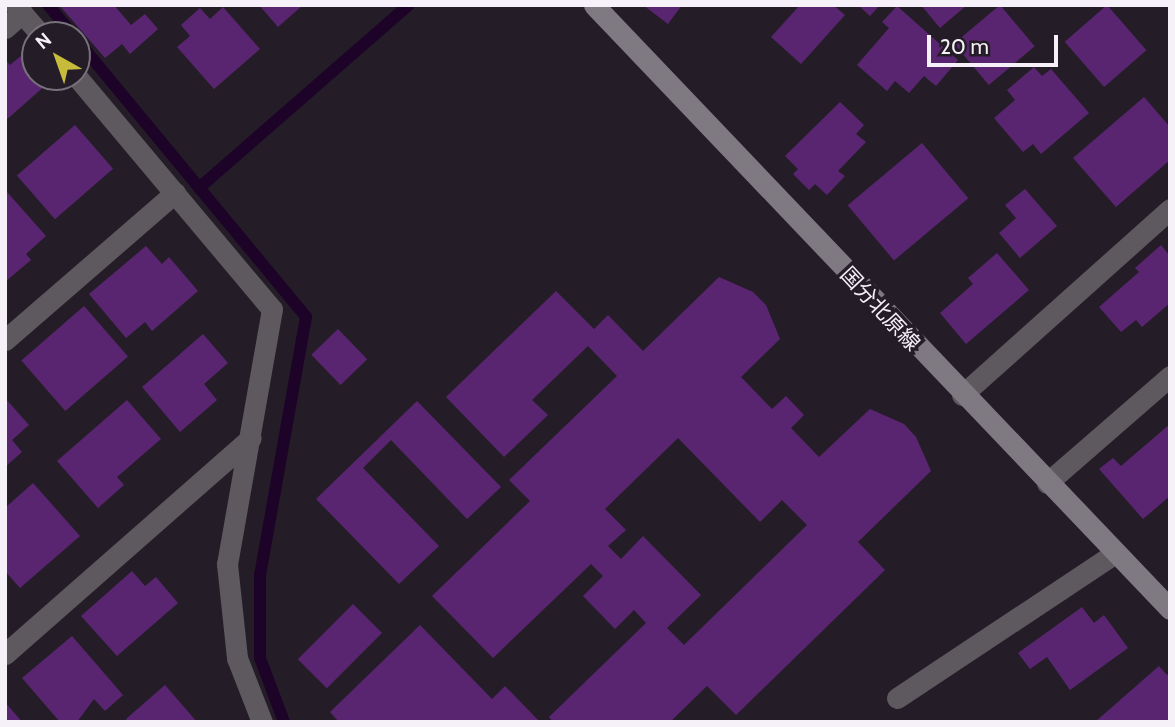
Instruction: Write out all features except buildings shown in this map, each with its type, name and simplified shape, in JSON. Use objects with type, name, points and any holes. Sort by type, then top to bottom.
[{"type":"street","name":"国分北原線","points":[[594,5],[962,396],[1170,609]]},
{"type":"street","points":[[5,28],[19,9]]},
{"type":"street","points":[[89,91],[272,309],[227,564],[237,658],[262,722]]},
{"type":"street","points":[[5,340],[175,193]]},
{"type":"street","points":[[962,396],[1170,209]]},
{"type":"street","points":[[1047,483],[1170,376]]},
{"type":"street","points":[[5,654],[251,438]]},
{"type":"street","points":[[897,698],[1115,553]]},
{"type":"waterway","points":[[48,5],[61,21]]},
{"type":"waterway","points":[[199,188],[409,5]]},
{"type":"waterway","points":[[91,57],[306,317],[260,574],[260,658],[284,722]]}]
